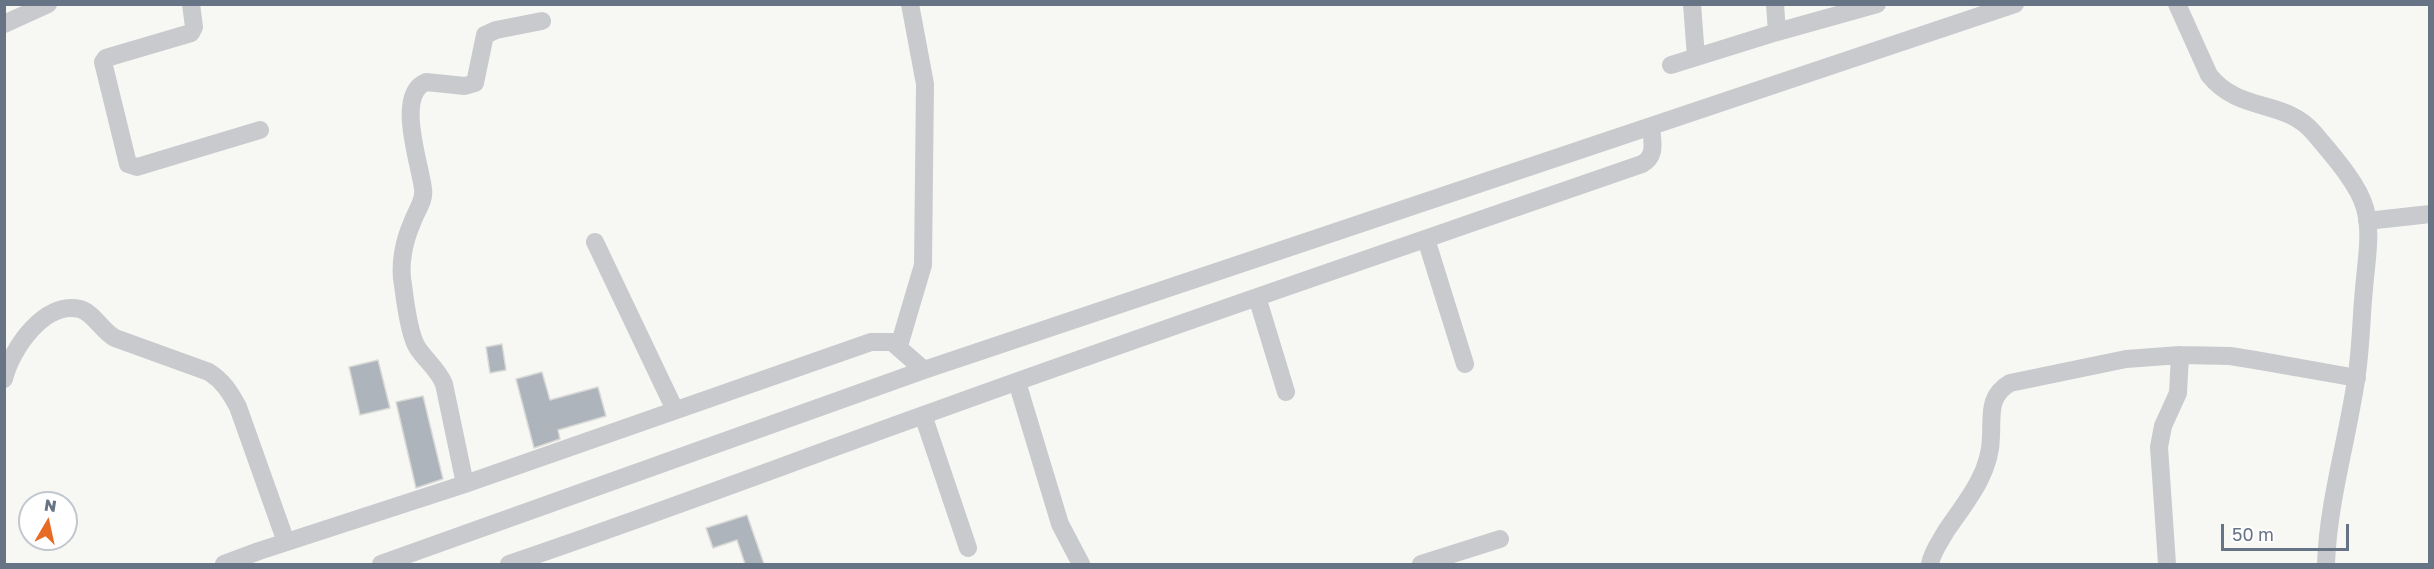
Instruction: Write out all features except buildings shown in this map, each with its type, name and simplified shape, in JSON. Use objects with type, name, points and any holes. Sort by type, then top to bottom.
[{"type":"street","points":[[4,24],[48,4]]},
{"type":"street","points":[[191,4],[194,27],[191,33],[103,62],[128,164],[137,166],[260,130]]},
{"type":"street","points":[[899,346],[923,265],[925,84],[910,4]]},
{"type":"street","points":[[1692,4],[1696,57]]},
{"type":"street","points":[[1775,4],[1777,32]]},
{"type":"street","points":[[1671,65],[1877,4]]},
{"type":"street","points":[[381,564],[924,370],[2015,4]]},
{"type":"street","points":[[2177,4],[2209,75],[2217,85],[2237,98],[2284,112],[2306,123],[2360,196],[2367,221],[2357,378],[2330,522],[2326,564]]},
{"type":"street","points":[[465,484],[444,384],[438,371],[416,344],[402,285],[402,260],[408,232],[423,196],[411,123],[411,103],[416,89],[426,82],[465,86],[475,83],[483,40],[488,33],[542,21]]},
{"type":"street","points":[[509,564],[653,515],[1017,381],[1642,164],[1648,161],[1652,154],[1651,126]]},
{"type":"street","points":[[2367,221],[2430,214]]},
{"type":"street","points":[[1426,238],[1465,364]]},
{"type":"street","points":[[595,242],[675,410]]},
{"type":"street","points":[[1257,297],[1286,392]]},
{"type":"street","points":[[4,379],[12,358],[31,328],[59,312],[74,309],[87,313],[102,329],[115,338],[208,372],[220,380],[238,407],[286,542]]},
{"type":"street","points":[[224,564],[465,484],[872,342],[886,341],[899,346],[924,370]]},
{"type":"street","points":[[1930,564],[1937,546],[1980,481],[1987,466],[1990,454],[1993,403],[2002,388],[2021,380],[2126,359],[2180,355],[2230,356],[2357,378]]},
{"type":"street","points":[[2167,564],[2159,447],[2163,426],[2178,393],[2180,355]]},
{"type":"street","points":[[1017,381],[1060,524],[1081,564]]},
{"type":"street","points":[[923,415],[968,548]]},
{"type":"street","points":[[1421,564],[1500,538]]}]
